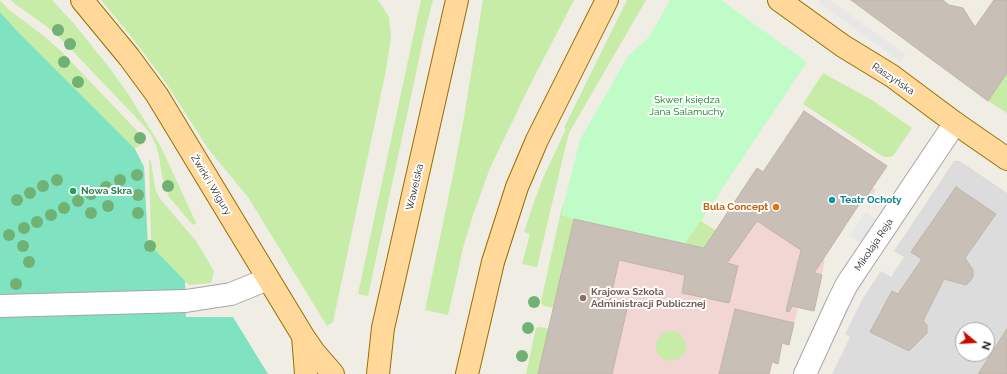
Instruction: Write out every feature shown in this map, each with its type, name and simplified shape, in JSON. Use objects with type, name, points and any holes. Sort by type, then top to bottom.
[{"type":"main road","name":"Żwirki i Wigury","points":[[82,0],[129,56],[157,95],[303,336],[314,352],[333,374]]},
{"type":"main road","name":"Wawelska","points":[[378,374],[384,328],[457,0]]},
{"type":"main road","points":[[467,374],[493,262],[517,187],[537,140],[606,0]]},
{"type":"main road","name":"Raszyńska","points":[[779,0],[843,46],[892,76],[1007,159]]},
{"type":"main road","points":[[303,336],[306,374]]},
{"type":"street","name":"Mikołaja Reja","points":[[805,374],[838,302],[848,284],[955,122]]},
{"type":"street","points":[[0,306],[186,301],[231,294],[268,279]]},
{"type":"shaded area","points":[[819,0],[830,0],[906,55],[901,62],[818,2]]},
{"type":"shaded area","points":[[804,111],[887,166],[872,187],[876,190],[867,203],[862,200],[825,257],[814,311],[798,308],[789,345],[782,343],[778,364],[772,362],[769,374],[538,374],[574,219],[617,228],[616,230],[624,230],[733,254],[721,223],[757,168],[763,172]]},
{"type":"shaded area","points":[[954,161],[960,161],[1007,193],[1007,374],[832,374],[850,337],[845,334],[863,298],[881,271],[891,277],[904,257],[894,251]]},
{"type":"shaded area","points":[[935,162],[941,165],[890,243],[884,239]]},
{"type":"shaded area","points":[[866,212],[880,222],[864,246],[850,236]]},
{"type":"shaded area","points":[[862,272],[868,276],[857,294],[841,327],[834,324]]},
{"type":"green space","points":[[0,0],[8,9],[62,52],[142,136],[144,141],[143,144],[0,218]]},
{"type":"green space","points":[[11,0],[52,0],[75,25],[112,71],[160,145],[196,223],[193,225],[169,197],[162,176],[156,145],[145,127],[66,44],[50,29]]},
{"type":"green space","points":[[101,0],[377,0],[380,3],[389,17],[391,37],[386,70],[333,322],[327,326],[248,197],[209,150],[166,83],[130,35]]},
{"type":"green space","points":[[421,0],[433,0],[368,296],[358,294]]},
{"type":"green space","points":[[483,0],[574,0],[530,85],[490,168],[463,248],[448,315],[425,310],[464,117]]},
{"type":"green space","points":[[627,0],[646,0],[569,133],[537,267],[522,264],[530,234],[524,232],[543,178],[566,129],[564,128]]},
{"type":"green space","name":"Skwer księdza Jana Salamuchy","points":[[670,0],[721,0],[807,62],[685,244],[624,230],[616,231],[616,228],[561,215],[580,140],[628,56],[649,37]]},
{"type":"green space","name":"Nowa Skra","points":[[0,12],[15,29],[135,149],[144,167],[148,253],[154,249],[185,281],[186,317],[233,317],[268,374],[0,374]]},
{"type":"green space","points":[[823,73],[872,100],[912,128],[893,156],[882,156],[803,104]]},
{"type":"green space","points":[[1007,73],[1007,113],[988,101]]},
{"type":"green space","points":[[149,160],[151,161],[155,188],[161,200],[196,241],[214,271],[211,283],[189,285],[185,281],[0,231],[142,163],[144,167],[148,241],[151,241]]},
{"type":"green space","points":[[739,162],[701,221],[739,246],[733,254],[624,230],[616,231],[616,228],[574,219],[554,308],[544,306],[542,304],[541,301],[562,207]]},
{"type":"green space","points":[[541,327],[549,329],[538,374],[526,374],[536,328]]},
{"type":"green space","points":[[671,331],[682,335],[686,346],[682,357],[671,361],[660,357],[656,346],[660,335]]},
{"type":"building","points":[[851,0],[943,0],[949,5],[963,8],[975,27],[994,0],[1007,0],[1007,73],[988,101]]},
{"type":"building","points":[[804,111],[887,166],[864,200],[862,200],[814,273],[822,275],[814,311],[792,306],[789,312],[786,311],[801,250],[757,221],[727,263],[738,266],[729,303],[682,293],[685,275],[619,260],[609,305],[627,309],[612,374],[538,374],[574,219],[704,248],[757,168],[763,172]]},
{"type":"building","points":[[956,187],[996,214],[965,258],[973,270],[971,280],[966,285],[944,279],[923,321],[927,325],[927,333],[909,351],[870,332],[892,291],[898,294],[922,259],[911,252]]},
{"type":"building","points":[[735,309],[794,323],[789,345],[782,343],[778,364],[772,362],[769,374],[719,374]]},
{"type":"building","points":[[1007,329],[1007,374],[978,374],[986,362],[995,362],[995,348]]},
{"type":"place","name":"Nowa Skra","points":[[73,191]]},
{"type":"place","name":"Teatr Ochoty","points":[[832,200]]},
{"type":"place","name":"Bula Concept","points":[[776,207]]},
{"type":"place","name":"Krajowa Szkoła Administracji Publicznej","points":[[583,298]]}]
